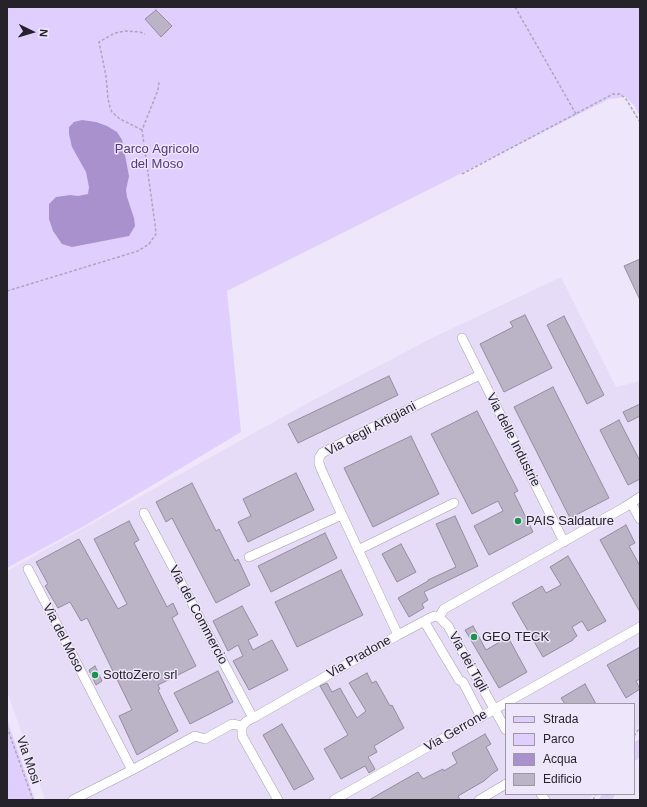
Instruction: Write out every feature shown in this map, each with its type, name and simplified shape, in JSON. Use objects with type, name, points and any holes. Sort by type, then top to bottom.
[{"type":"street","name":"Via delle Industrie","points":[[462,338],[564,542]]},
{"type":"street","name":"Via degli Artigiani","points":[[398,635],[321,469],[319,463],[320,458],[322,453],[480,375]]},
{"type":"street","name":"Via Pradone","points":[[73,800],[195,736],[205,739],[232,724],[242,726],[247,721],[398,635],[434,616],[439,617],[444,609],[564,542],[640,497]]},
{"type":"street","points":[[358,550],[454,503]]},
{"type":"street","points":[[631,503],[640,519]]},
{"type":"street","name":"Via del Commercio","points":[[144,513],[253,718]]},
{"type":"street","points":[[249,558],[342,515]]},
{"type":"street","name":"Via del Moso","points":[[28,569],[132,770]]},
{"type":"street","name":"Via dei Tigli","points":[[439,617],[448,626],[505,728]]},
{"type":"street","points":[[424,621],[459,680],[464,682],[481,716]]},
{"type":"street","name":"Via Gerrone","points":[[506,703],[640,627]]},
{"type":"street","points":[[464,682],[476,676]]},
{"type":"street","name":"Via Gerrone","points":[[334,800],[505,703]]},
{"type":"street","points":[[242,726],[242,736],[278,800]]},
{"type":"street","points":[[479,800],[505,785]]},
{"type":"path","points":[[515,7],[576,114]]},
{"type":"path","points":[[142,130],[120,119],[112,112],[108,99],[106,76],[99,42],[115,33],[125,31],[140,32],[145,34]]},
{"type":"path","points":[[7,291],[138,251],[149,244],[156,234],[142,130],[158,90],[159,82]]},
{"type":"path","points":[[462,174],[613,94],[620,94],[626,99],[640,122]]},
{"type":"path","name":"Via Mosi","points":[[7,727],[32,800]]},
{"type":"shaded area","points":[[561,277],[616,387],[640,381],[640,724],[635,732],[635,703],[505,703],[505,795],[592,795],[589,800],[45,800],[7,691],[7,571],[304,405],[432,338]]},
{"type":"green space","name":"Parco Agricolo del Moso","points":[[7,7],[640,7],[640,116],[634,105],[626,97],[609,99],[227,291],[241,432],[86,525],[7,568]]},
{"type":"green space","points":[[7,719],[35,800],[7,800]]},
{"type":"water","points":[[82,120],[96,122],[107,126],[117,132],[122,140],[129,176],[126,190],[127,197],[135,226],[129,236],[72,247],[62,244],[53,231],[49,219],[49,204],[56,197],[88,194],[89,187],[86,172],[72,147],[69,134],[69,127],[74,122]]},
{"type":"building","points":[[156,10],[172,26],[161,37],[145,19]]},
{"type":"building","points":[[640,259],[640,300],[624,266]]},
{"type":"building","points":[[525,315],[552,368],[504,392],[480,344],[513,327],[510,322]]},
{"type":"building","points":[[564,316],[604,395],[587,404],[547,325]]},
{"type":"building","points":[[389,376],[398,395],[298,443],[288,424]]},
{"type":"building","points":[[553,387],[609,498],[570,518],[514,407]]},
{"type":"building","points":[[640,404],[640,416],[628,422],[623,412]]},
{"type":"building","points":[[477,411],[518,491],[514,493],[533,532],[489,555],[474,526],[503,511],[498,501],[472,514],[431,434]]},
{"type":"building","points":[[619,420],[640,461],[640,479],[628,485],[600,430]]},
{"type":"building","points":[[411,436],[439,494],[373,527],[344,468]]},
{"type":"building","points":[[296,473],[314,510],[248,542],[238,522],[251,516],[243,499]]},
{"type":"building","points":[[192,483],[216,531],[219,529],[235,561],[238,559],[250,585],[216,603],[172,518],[166,522],[156,502]]},
{"type":"building","points":[[455,516],[478,566],[424,592],[428,600],[422,604],[424,608],[409,617],[398,598],[428,580],[456,567],[436,524]]},
{"type":"building","points":[[129,521],[139,540],[134,543],[167,607],[173,603],[178,614],[172,618],[196,666],[158,685],[160,689],[158,690],[178,731],[137,755],[119,716],[132,710],[87,618],[81,621],[70,602],[58,608],[45,586],[48,584],[36,562],[79,539],[118,609],[127,604],[94,539]]},
{"type":"building","points":[[626,525],[635,543],[629,546],[640,566],[640,612],[600,540]]},
{"type":"building","points":[[325,533],[337,558],[271,592],[258,566]]},
{"type":"building","points":[[401,544],[416,572],[397,582],[382,554]]},
{"type":"building","points":[[568,556],[606,621],[588,631],[582,621],[572,627],[577,636],[573,640],[543,657],[512,603],[542,586],[546,593],[561,585],[550,567]]},
{"type":"building","points":[[341,570],[363,615],[297,647],[275,602]]},
{"type":"building","points":[[242,606],[258,635],[248,640],[253,650],[272,640],[288,670],[249,690],[233,661],[243,656],[238,645],[228,651],[213,621]]},
{"type":"building","points":[[473,626],[486,650],[508,637],[527,672],[499,688],[465,630]]},
{"type":"building","points":[[640,647],[640,679],[636,681],[640,689],[626,698],[607,665]]},
{"type":"building","name":"SottoZero srl","points":[[95,666],[102,681],[96,685],[89,670]]},
{"type":"building","points":[[218,671],[233,702],[190,724],[174,693]]},
{"type":"building","points":[[367,673],[372,683],[376,681],[390,706],[392,705],[404,728],[374,746],[377,752],[368,757],[375,769],[369,773],[365,766],[341,779],[324,749],[348,735],[320,686],[327,683],[332,692],[340,688],[357,718],[366,711],[349,683]]},
{"type":"building","points":[[585,684],[595,703],[564,703],[561,698]]},
{"type":"building","points":[[282,724],[314,779],[294,790],[263,735]]},
{"type":"building","points":[[485,734],[491,744],[486,747],[498,770],[484,781],[458,796],[460,800],[369,800],[418,772],[423,779],[443,769],[444,771],[457,763],[452,753]]},
{"type":"place","name":"PAIS Saldature","points":[[518,521]]},
{"type":"place","name":"GEO TECK","points":[[474,637]]},
{"type":"place","name":"SottoZero srl","points":[[95,675]]}]
